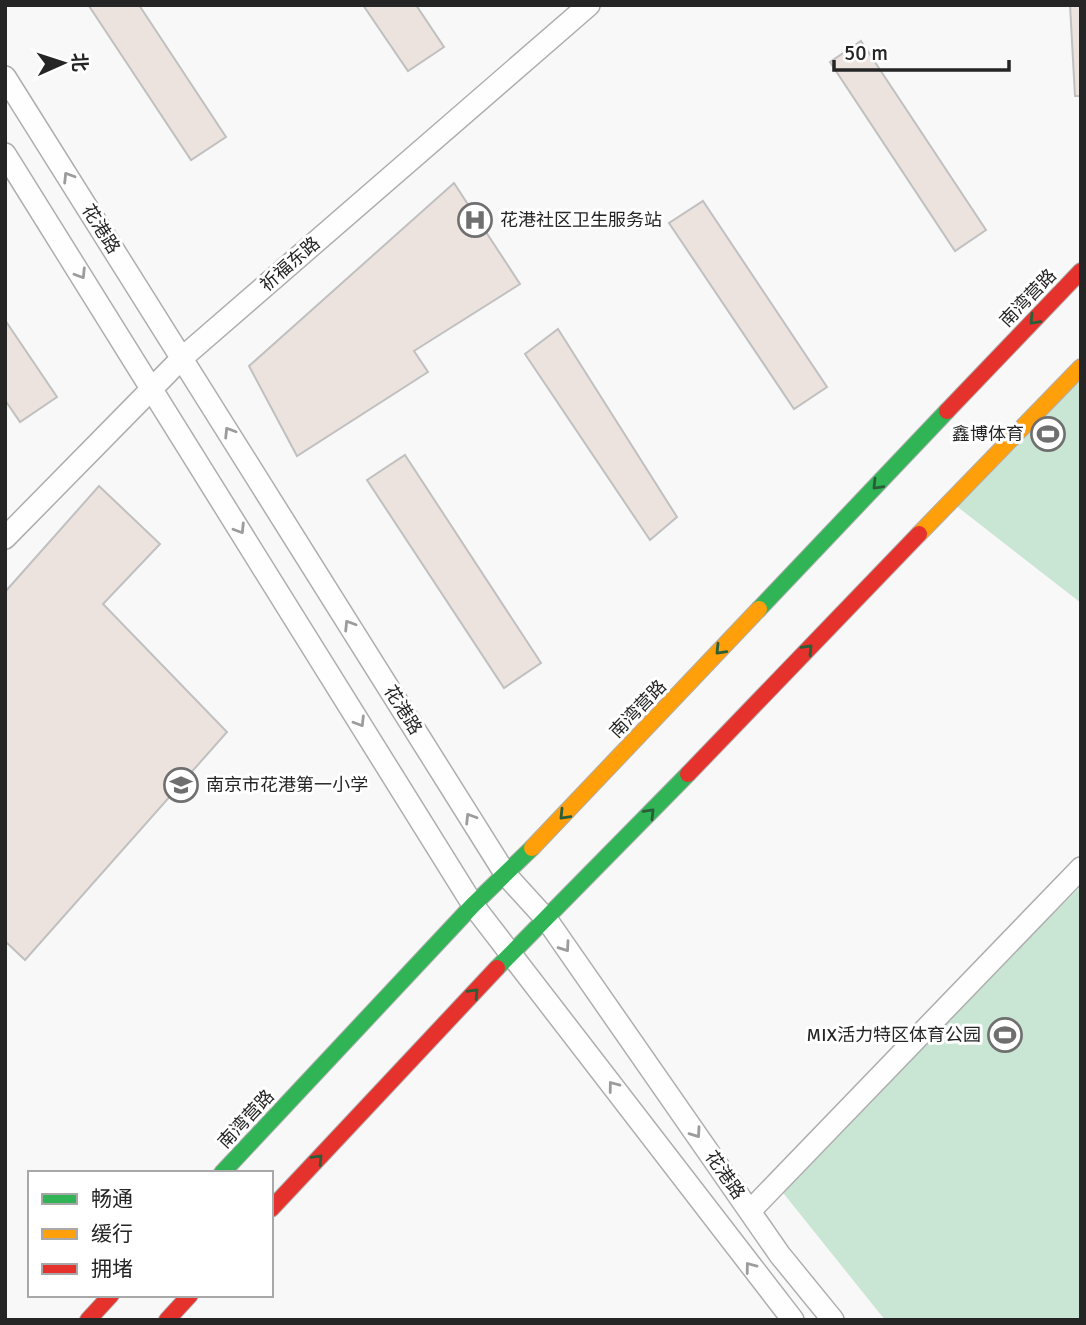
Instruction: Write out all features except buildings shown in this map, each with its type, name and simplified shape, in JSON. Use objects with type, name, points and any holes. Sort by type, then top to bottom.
[{"type":"main road","name":"南湾营路","points":[[224,1171],[473,905],[506,875],[1081,271]]},
{"type":"main road","points":[[273,1207],[512,953],[547,920],[1081,367]]},
{"type":"main road","points":[[88,1320],[109,1297]]},
{"type":"main road","points":[[167,1320],[188,1297]]},
{"type":"street","name":"祈福东路","points":[[5,538],[182,358],[589,5]]},
{"type":"street","name":"花港路","points":[[5,77],[506,875],[547,920],[780,1255],[833,1320]]},
{"type":"street","name":"花港路","points":[[5,154],[473,905],[793,1320]]},
{"type":"street","points":[[750,1211],[1081,868]]},
{"type":"green space","name":"鑫博体育","points":[[1081,367],[1081,603],[950,501]]},
{"type":"green space","name":"MIX活力特区体育公园","points":[[1081,886],[1081,1320],[885,1320],[776,1184]]},
{"type":"traffic: fast","points":[[759,609],[947,411]]},
{"type":"traffic: fast","points":[[497,968],[688,774]]},
{"type":"traffic: fast","points":[[224,1171],[473,905],[532,848]]},
{"type":"traffic: slow","points":[[919,534],[1081,367]]},
{"type":"traffic: slow","points":[[532,848],[759,609]]},
{"type":"traffic: jam","points":[[947,411],[1081,271]]},
{"type":"traffic: jam","points":[[688,774],[919,534]]},
{"type":"traffic: jam","points":[[273,1207],[497,968]]},
{"type":"traffic: jam","points":[[88,1320],[109,1297]]},
{"type":"traffic: jam","points":[[167,1320],[188,1297]]},
{"type":"place","name":"花港社区卫生服务站","points":[[475,220]]},
{"type":"place","name":"鑫博体育","points":[[1048,434]]},
{"type":"place","name":"南京市花港第一小学","points":[[181,785]]},
{"type":"place","name":"MIX活力特区体育公园","points":[[1005,1035]]}]
